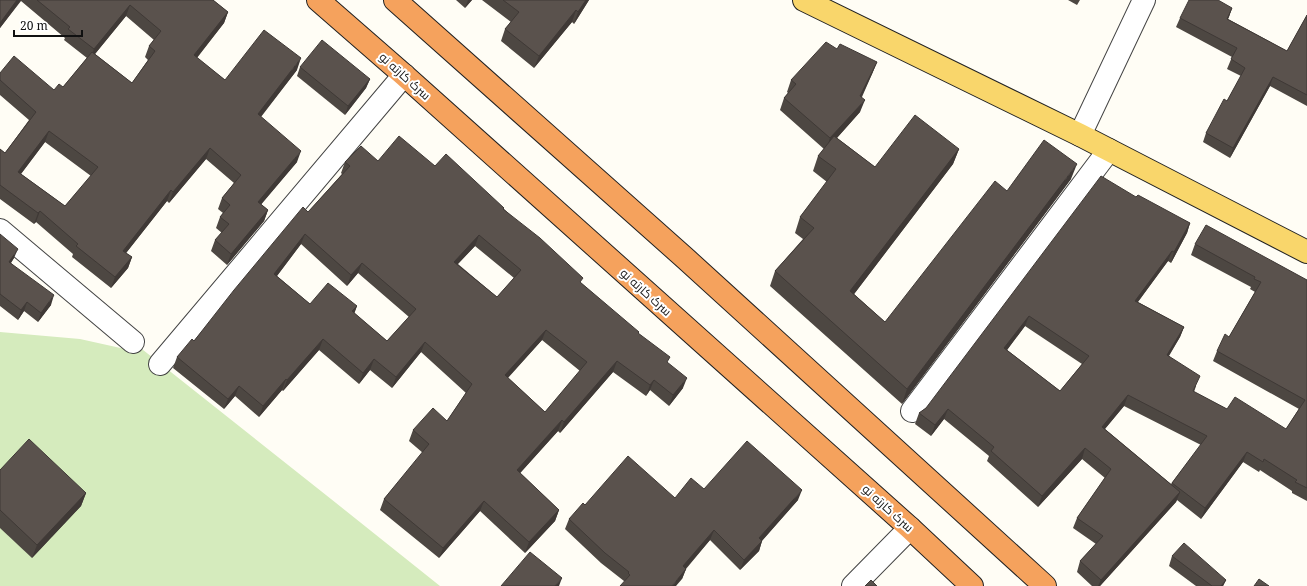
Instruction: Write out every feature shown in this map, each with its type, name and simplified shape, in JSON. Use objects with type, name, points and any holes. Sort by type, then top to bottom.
[{"type":"highway","name":"سرک کارته نو","points":[[318,0],[404,75],[910,528],[972,586]]},
{"type":"highway","points":[[395,0],[686,259],[1045,586]]},
{"type":"main road","points":[[804,0],[1080,135],[1307,252]]},
{"type":"street","points":[[1080,135],[1144,0]]},
{"type":"street","points":[[160,364],[404,75]]},
{"type":"street","points":[[912,411],[1109,150]]},
{"type":"street","points":[[0,230],[132,342]]},
{"type":"street","points":[[853,586],[910,528]]},
{"type":"green space","points":[[0,332],[80,339],[125,349],[133,342],[440,586],[0,586]]},
{"type":"building","points":[[0,0],[17,0],[0,23]]},
{"type":"building","points":[[37,0],[213,0],[228,12],[194,55],[225,80],[264,30],[301,58],[258,114],[301,151],[258,202],[268,210],[231,254],[215,240],[229,224],[220,217],[230,205],[222,198],[241,175],[210,148],[173,192],[171,190],[123,251],[132,257],[115,277],[76,246],[78,244],[40,211],[38,213],[0,185],[0,149],[5,153],[36,112],[0,80],[0,73],[14,56],[54,90],[59,84],[63,87],[92,52],[132,83],[155,51],[149,46],[161,31],[130,5],[94,49],[68,29],[70,27]],"holes":[[[49,131],[98,167],[65,206],[18,172]]]},
{"type":"building","points":[[503,0],[586,0],[578,12],[576,10],[539,56],[505,29],[519,12]]},
{"type":"building","points":[[1189,0],[1218,0],[1232,8],[1227,19],[1287,51],[1307,15],[1307,95],[1273,77],[1233,148],[1206,133],[1224,99],[1227,101],[1245,68],[1231,59],[1237,48],[1180,18]]},
{"type":"building","points":[[322,40],[370,79],[348,106],[300,67]]},
{"type":"building","points":[[826,42],[837,49],[840,44],[877,62],[860,96],[865,100],[830,138],[784,98],[796,84],[791,80]]},
{"type":"building","points":[[915,115],[959,149],[850,291],[885,322],[995,181],[1007,191],[1044,140],[1077,164],[907,389],[775,271],[814,228],[800,217],[836,169],[818,156],[834,136],[875,167]]},
{"type":"building","points":[[399,136],[435,166],[446,154],[504,208],[503,209],[540,238],[583,278],[580,282],[639,332],[638,333],[670,357],[667,362],[687,378],[673,395],[654,380],[650,385],[617,361],[564,422],[562,420],[517,470],[559,510],[529,542],[484,501],[443,548],[384,499],[429,444],[413,430],[433,408],[447,421],[472,384],[425,342],[396,377],[374,359],[363,373],[323,339],[263,406],[239,386],[228,399],[177,357],[192,339],[194,341],[303,207],[308,212],[350,166],[345,162],[361,146],[378,161]],"holes":[[[305,234],[351,275],[362,263],[416,309],[387,341],[352,311],[357,306],[328,283],[310,304],[274,274]],[[479,235],[521,270],[497,297],[454,262]],[[546,330],[587,362],[545,412],[505,375]]]},
{"type":"building","points":[[1101,176],[1136,197],[1138,195],[1190,223],[1174,252],[1172,251],[1135,301],[1184,327],[1167,355],[1200,376],[1193,391],[1227,409],[1235,397],[1286,429],[1305,400],[1217,351],[1225,334],[1229,337],[1261,282],[1254,279],[1255,277],[1195,244],[1206,225],[1307,280],[1307,488],[1295,482],[1297,480],[1264,459],[1263,462],[1247,452],[1205,508],[1172,483],[1207,436],[1128,395],[1102,427],[1180,492],[1101,580],[1080,561],[1103,536],[1077,518],[1111,469],[1085,448],[1042,496],[991,451],[994,447],[948,409],[935,425],[919,413],[926,408]],"holes":[[[1029,316],[1089,356],[1060,391],[1004,348]]]},
{"type":"building","points":[[0,234],[18,249],[9,262],[54,295],[41,313],[27,302],[21,310],[0,294]]},
{"type":"building","points":[[29,439],[86,493],[37,545],[0,510],[0,470]]},
{"type":"building","points":[[747,441],[802,490],[759,538],[762,541],[744,560],[714,530],[683,566],[686,569],[672,586],[620,586],[630,575],[628,573],[629,572],[605,553],[569,519],[583,503],[585,505],[628,456],[675,498],[691,478],[704,489]]},
{"type":"building","points":[[1184,543],[1226,580],[1221,586],[1212,586],[1172,556]]},
{"type":"building","points":[[530,552],[562,578],[555,586],[501,586]]},
{"type":"building","points":[[1259,579],[1269,586],[1254,586]]},
{"type":"building","points":[[871,580],[877,586],[865,586]]}]
